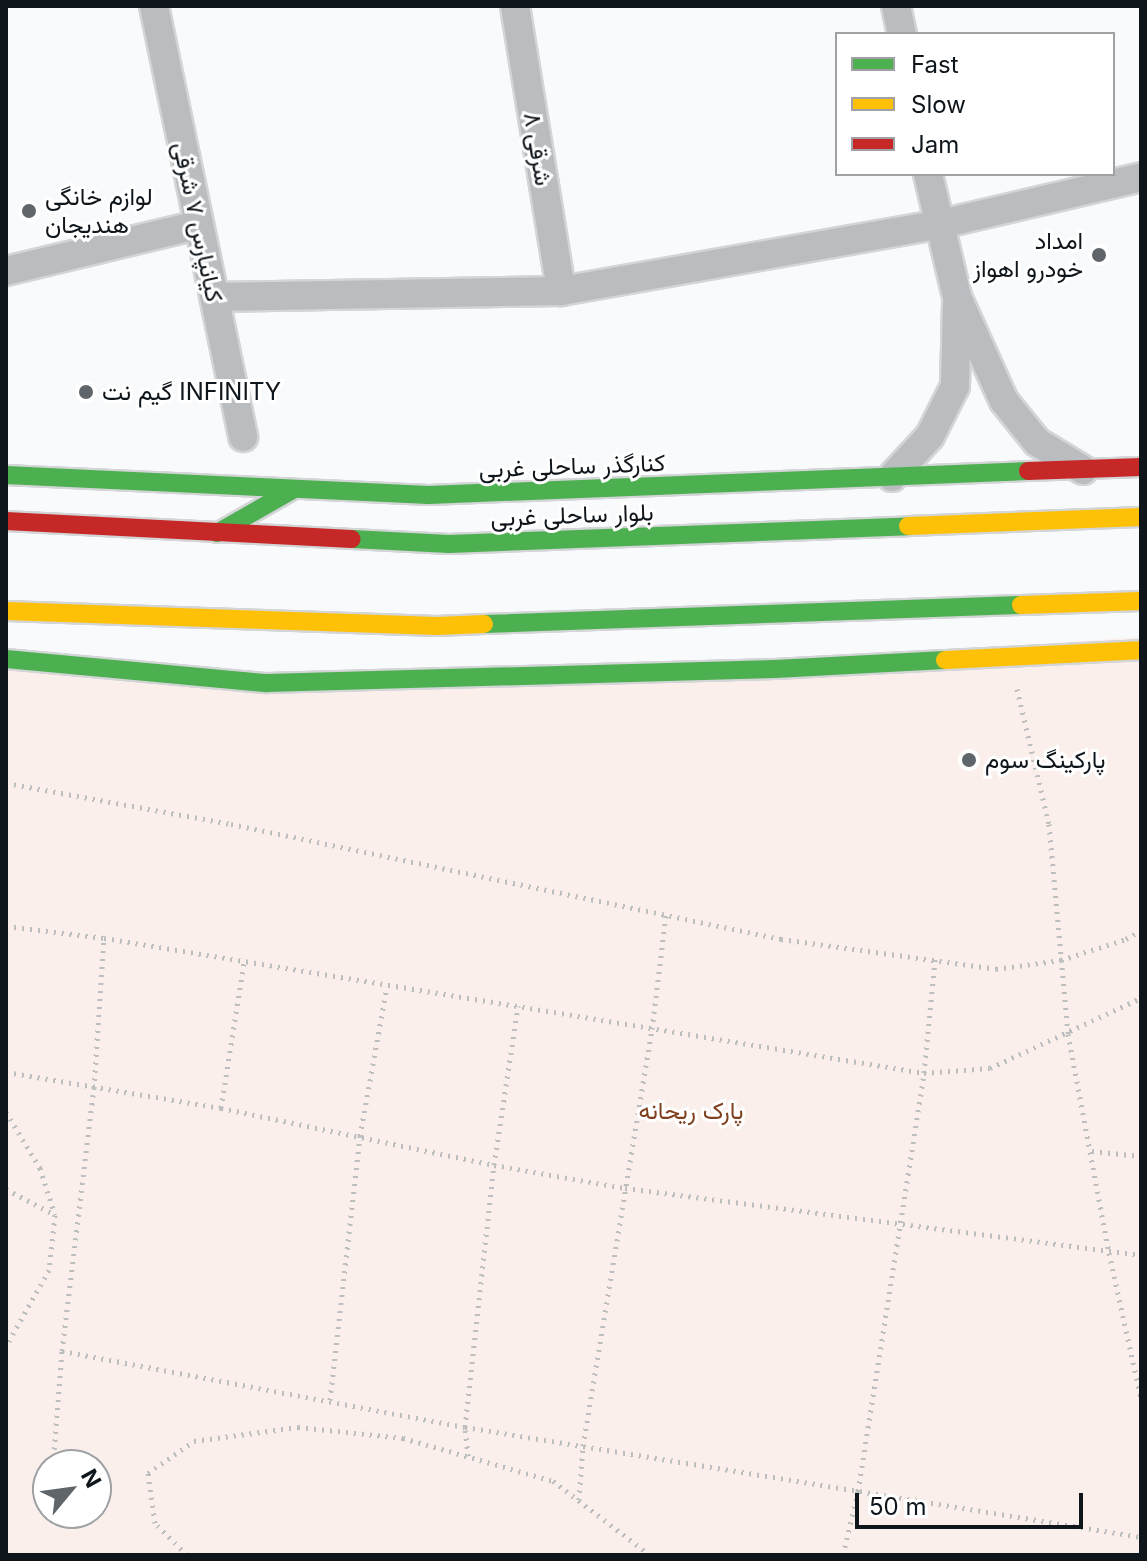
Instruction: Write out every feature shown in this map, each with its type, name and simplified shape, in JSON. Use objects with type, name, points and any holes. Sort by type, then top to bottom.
[{"type":"main road","name":"کنارگذر ساحلی غربی","points":[[6,475],[429,495],[1141,467]]},
{"type":"main road","points":[[217,533],[294,489]]},
{"type":"main road","name":"بلوار ساحلی غربی","points":[[6,521],[449,544],[1141,517]]},
{"type":"main road","points":[[6,611],[437,626],[1141,601]]},
{"type":"main road","points":[[6,659],[267,683],[775,669],[1141,650]]},
{"type":"street","name":"کیانپارس ۷ شرقی","points":[[154,6],[243,437]]},
{"type":"street","name":"۸ شرقی","points":[[515,6],[561,291]]},
{"type":"street","points":[[896,6],[902,32]]},
{"type":"street","points":[[928,176],[937,225],[957,297],[1004,401],[1037,442],[1083,470]]},
{"type":"street","points":[[215,297],[561,291],[937,225],[1141,177]]},
{"type":"street","points":[[6,271],[198,225]]},
{"type":"street","points":[[892,477],[930,436],[955,386],[957,297]]},
{"type":"path","points":[[1009,657],[1049,824],[1068,1034],[1109,1253],[1141,1398]]},
{"type":"path","points":[[6,783],[231,824],[781,939],[996,969],[1061,960],[1126,939],[1141,930]]},
{"type":"path","points":[[579,1501],[583,1446],[652,1029],[666,915]]},
{"type":"path","points":[[6,926],[104,938],[924,1073],[990,1068],[1141,998]]},
{"type":"path","points":[[54,1449],[62,1351],[94,1088],[104,938]]},
{"type":"path","points":[[843,1555],[858,1491],[924,1073],[935,960]]},
{"type":"path","points":[[221,1108],[244,963]]},
{"type":"path","points":[[330,1400],[360,1136],[387,986]]},
{"type":"path","points":[[468,1456],[465,1427],[494,1165],[518,1006]]},
{"type":"path","points":[[6,1072],[221,1108],[494,1165],[625,1188],[1141,1255]]},
{"type":"path","points":[[6,1112],[40,1168],[55,1215],[49,1270],[6,1346]]},
{"type":"path","points":[[1092,1151],[1141,1156]]},
{"type":"path","points":[[6,1189],[55,1215]]},
{"type":"path","points":[[62,1351],[465,1427],[1141,1537]]},
{"type":"path","points":[[187,1555],[155,1523],[148,1473],[194,1441],[298,1427],[403,1438],[553,1481],[650,1555]]},
{"type":"green space","name":"پارک ریحانه","points":[[1141,637],[1141,1555],[6,1555],[6,670],[431,686]]},
{"type":"traffic: fast","points":[[6,475],[429,495],[1028,471]]},
{"type":"traffic: fast","points":[[217,533],[294,489]]},
{"type":"traffic: fast","points":[[352,539],[449,544],[908,526]]},
{"type":"traffic: fast","points":[[484,624],[1021,605]]},
{"type":"traffic: fast","points":[[6,659],[267,683],[775,669],[945,660]]},
{"type":"traffic: slow","points":[[908,526],[1141,517]]},
{"type":"traffic: slow","points":[[1021,605],[1141,601]]},
{"type":"traffic: slow","points":[[6,611],[437,626],[484,624]]},
{"type":"traffic: slow","points":[[945,660],[1141,650]]},
{"type":"traffic: jam","points":[[1028,471],[1141,467]]},
{"type":"traffic: jam","points":[[6,521],[352,539]]},
{"type":"place","name":"لوازم خانگی هندیجان","points":[[29,211]]},
{"type":"place","name":"امداد خودرو اهواز","points":[[1099,255]]},
{"type":"place","name":"گیم نت INFINITY","points":[[86,392]]},
{"type":"place","name":"پارکینگ سوم","points":[[969,760]]}]
